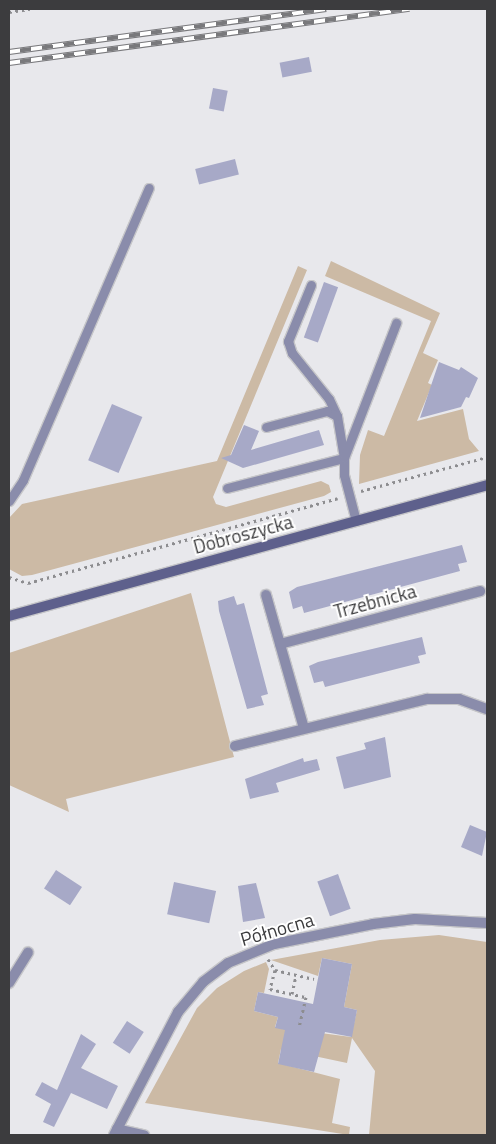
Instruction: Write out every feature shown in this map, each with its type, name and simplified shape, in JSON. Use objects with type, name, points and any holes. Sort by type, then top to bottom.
[{"type":"main road","name":"Dobroszycka","points":[[9,616],[487,485]]},
{"type":"street","name":"Trzebnicka","points":[[280,644],[480,591]]},
{"type":"street","points":[[266,595],[304,728]]},
{"type":"street","points":[[235,746],[435,698],[459,699],[487,709]]},
{"type":"street","name":"Północna","points":[[116,1132],[178,1012],[203,982],[228,963],[274,944],[373,924],[415,920],[486,920]]},
{"type":"street","points":[[9,983],[28,953]]},
{"type":"street","points":[[116,1132],[144,1135]]},
{"type":"lane","points":[[9,501],[23,480],[149,188]]},
{"type":"lane","points":[[311,284],[288,340],[292,353],[330,399],[337,416],[348,495],[356,521]]},
{"type":"lane","points":[[344,458],[396,323]]},
{"type":"lane","points":[[266,427],[327,411],[337,416]]},
{"type":"lane","points":[[227,488],[344,458]]},
{"type":"path","points":[[9,12],[30,9]]},
{"type":"path","points":[[9,577],[28,583],[487,457]]},
{"type":"path","points":[[267,956],[275,970],[270,990],[306,997],[299,1028]]},
{"type":"path","points":[[275,970],[314,979]]},
{"type":"path","points":[[292,994],[296,975]]},
{"type":"shaded area","points":[[331,261],[440,313],[423,353],[438,360],[428,383],[432,385],[417,421],[463,409],[469,439],[479,451],[359,484],[360,455],[368,430],[384,436],[431,321],[325,276]]},
{"type":"shaded area","points":[[298,266],[307,270],[213,497],[216,504],[226,507],[321,481],[329,485],[331,492],[324,496],[32,575],[22,576],[9,569],[9,518],[22,504],[217,461]]},
{"type":"shaded area","points":[[191,593],[234,757],[66,799],[69,812],[9,785],[9,653]]},
{"type":"shaded area","points":[[439,935],[487,942],[487,1135],[369,1135],[375,1071],[352,1038],[347,1063],[281,1049],[278,1063],[340,1079],[332,1123],[350,1127],[349,1135],[145,1103],[197,1008],[217,988],[244,971],[266,962],[269,969],[264,993],[258,992],[254,1011],[278,1017],[275,1027],[351,1037],[357,1010],[344,1007],[352,964],[322,958],[318,976],[271,960],[380,940]]},
{"type":"building","points":[[309,57],[312,72],[282,77],[280,63]]},
{"type":"building","points":[[213,88],[228,91],[224,111],[209,109]]},
{"type":"building","points":[[235,159],[239,175],[199,184],[195,169]]},
{"type":"building","points":[[324,282],[338,287],[318,343],[304,337]]},
{"type":"building","points":[[439,362],[459,370],[461,367],[478,378],[469,398],[466,397],[461,407],[420,418]]},
{"type":"building","points":[[112,404],[142,417],[119,473],[88,460]]},
{"type":"building","points":[[244,425],[259,431],[251,450],[319,430],[324,445],[243,468],[221,458],[231,455]]},
{"type":"building","points":[[462,545],[467,562],[458,564],[460,571],[304,613],[302,606],[293,609],[289,592],[297,587]]},
{"type":"building","points":[[234,596],[237,605],[244,603],[268,694],[261,696],[264,705],[247,709],[219,611],[218,601]]},
{"type":"building","points":[[422,637],[426,654],[418,656],[420,663],[325,687],[323,681],[314,683],[309,666],[318,662]]},
{"type":"building","points":[[385,737],[391,777],[344,789],[336,757],[366,749],[364,743]]},
{"type":"building","points":[[303,758],[304,762],[317,759],[320,770],[276,783],[279,792],[250,799],[245,779]]},
{"type":"building","points":[[470,825],[487,832],[482,856],[461,847]]},
{"type":"building","points":[[56,870],[82,887],[70,905],[44,888]]},
{"type":"building","points":[[338,874],[351,909],[330,916],[317,882]]},
{"type":"building","points":[[174,882],[216,891],[209,923],[167,914]]},
{"type":"building","points":[[256,883],[265,918],[243,922],[238,886]]},
{"type":"building","points":[[322,958],[352,964],[344,1007],[357,1010],[352,1037],[325,1032],[314,1072],[278,1064],[285,1030],[275,1028],[278,1017],[254,1011],[258,992],[313,1004]]},
{"type":"building","points":[[127,1021],[144,1032],[130,1054],[113,1043]]},
{"type":"building","points":[[81,1034],[96,1044],[81,1068],[118,1086],[107,1109],[71,1093],[54,1127],[43,1122],[51,1104],[35,1095],[42,1082],[57,1090]]},
{"type":"railway","points":[[9,52],[326,9]]},
{"type":"railway","points":[[9,63],[409,9]]}]
